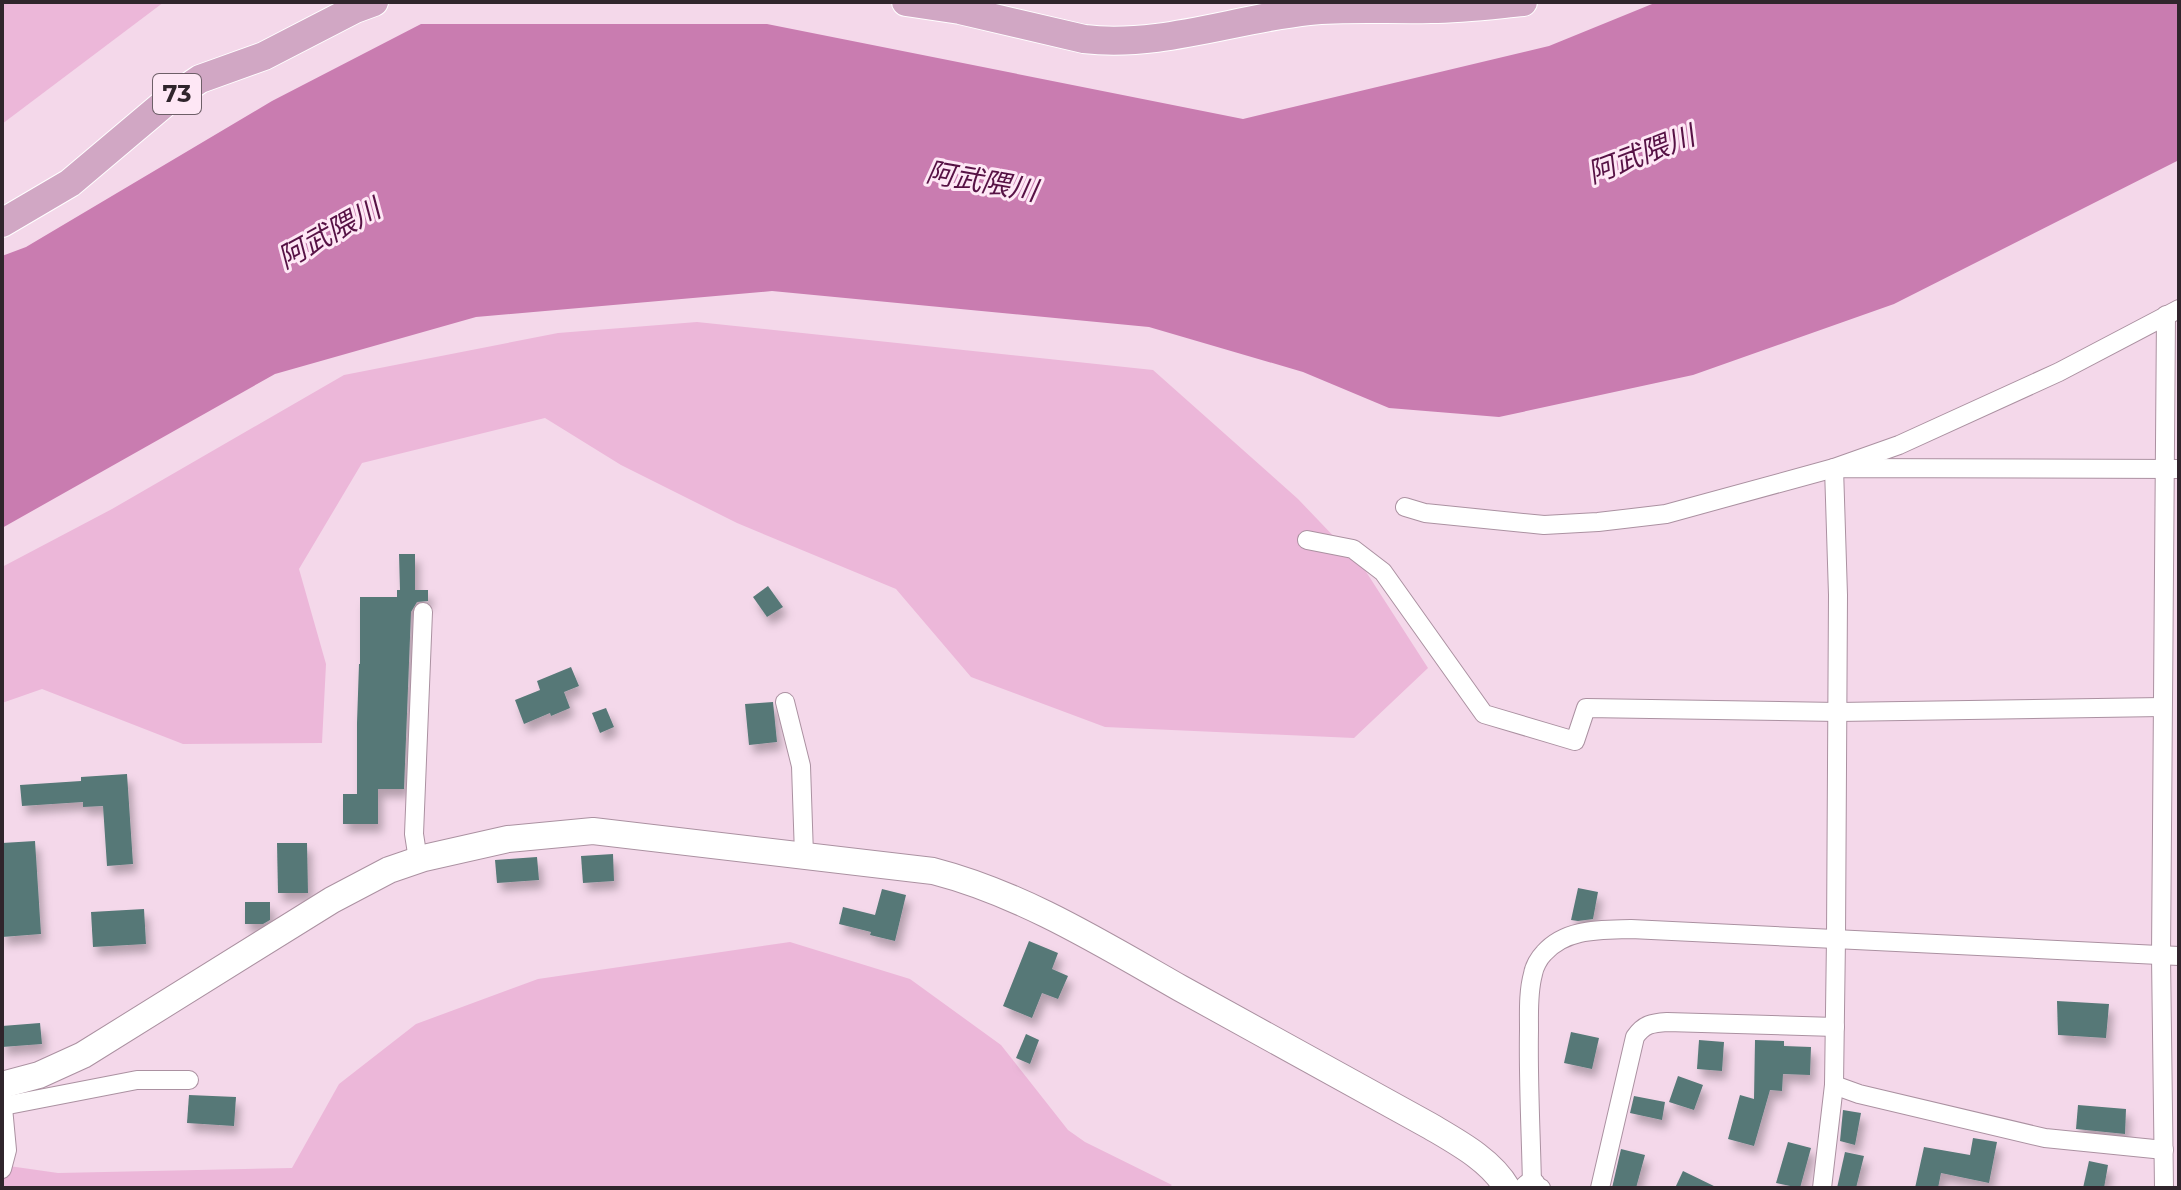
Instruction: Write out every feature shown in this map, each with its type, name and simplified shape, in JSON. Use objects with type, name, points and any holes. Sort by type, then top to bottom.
[{"type":"main road","name":"73","points":[[2,223],[70,183],[145,118],[200,79],[264,56],[374,2]]},
{"type":"main road","points":[[906,2],[960,10],[1102,41],[1157,38],[1305,11],[1460,8],[1523,2]]},
{"type":"street","points":[[1405,507],[1425,513],[1544,525],[1666,514],[1834,468],[1899,445],[2046,378],[2173,312],[2173,469],[2162,707],[2170,956],[2164,1188]]},
{"type":"street","points":[[1834,468],[2173,469]]},
{"type":"street","points":[[1822,1188],[1834,1085],[1835,1027],[1838,595],[1834,468]]},
{"type":"street","points":[[1307,540],[1353,549],[1383,572],[1484,714],[1575,741],[1586,708],[1838,712],[2162,707]]},
{"type":"street","points":[[418,860],[414,834],[423,612]]},
{"type":"street","points":[[785,702],[801,766],[804,855]]},
{"type":"street","points":[[2,1085],[39,1075],[83,1055],[332,900],[389,870],[508,839],[593,831],[933,871],[1005,894],[1128,958],[1430,1126],[1478,1157],[1494,1172],[1527,1187],[1528,1060],[1533,971],[1543,953],[1557,942],[1586,930],[1631,929],[1836,938],[2170,956]]},
{"type":"street","points":[[1600,1188],[1635,1037],[1642,1028],[1652,1023],[1667,1022],[1835,1027]]},
{"type":"street","points":[[3,1106],[137,1080],[189,1080]]},
{"type":"street","points":[[1834,1085],[1859,1094],[2045,1138],[2164,1150]]},
{"type":"street","points":[[2,1097],[7,1150],[2,1169]]},
{"type":"shaded area","points":[[2,2],[164,2],[2,124]]},
{"type":"shaded area","points":[[697,322],[1153,370],[1298,499],[1363,567],[1428,668],[1354,738],[1105,727],[971,677],[896,589],[737,523],[621,465],[545,418],[362,463],[299,569],[326,664],[322,743],[183,744],[42,689],[2,703],[2,567],[112,509],[344,375],[558,333]]},
{"type":"shaded area","points":[[790,942],[910,979],[1001,1045],[1068,1130],[1085,1142],[1172,1185],[1168,1188],[2,1188],[2,1165],[58,1173],[292,1168],[339,1084],[416,1024],[538,979]]},
{"type":"water","name":"阿武隈川","points":[[1657,2],[2179,2],[2179,160],[1894,304],[1693,375],[1499,417],[1389,408],[1303,372],[1149,327],[772,291],[476,317],[275,374],[2,528],[2,256],[26,247],[272,101],[421,24],[767,24],[1243,119],[1549,46]]},
{"type":"building","points":[[399,554],[415,554],[415,590],[428,590],[428,601],[417,602],[411,612],[404,789],[378,789],[378,824],[343,824],[343,794],[357,794],[360,597],[397,597],[397,590],[400,590]]},
{"type":"building","points":[[768,586],[783,607],[767,617],[753,597]]},
{"type":"building","points":[[571,667],[579,686],[564,692],[570,708],[524,724],[515,700],[540,690],[537,681]]},
{"type":"building","points":[[773,702],[777,742],[749,745],[745,704]]},
{"type":"building","points":[[606,708],[614,727],[600,733],[592,713]]},
{"type":"building","points":[[127,774],[133,864],[107,866],[103,806],[83,807],[83,802],[22,806],[20,785]]},
{"type":"building","points":[[35,841],[41,934],[2,937],[2,843]]},
{"type":"building","points":[[277,843],[307,843],[308,893],[278,893]]},
{"type":"building","points":[[613,854],[614,881],[583,883],[581,856]]},
{"type":"building","points":[[537,857],[539,880],[497,883],[495,860]]},
{"type":"building","points":[[1578,888],[1598,892],[1593,919],[1571,920]]},
{"type":"building","points":[[882,889],[906,895],[895,941],[839,924],[843,907],[875,915]]},
{"type":"building","points":[[245,902],[270,902],[270,920],[263,924],[245,924]]},
{"type":"building","points":[[144,909],[146,944],[93,947],[91,912]]},
{"type":"building","points":[[1029,941],[1058,953],[1052,969],[1068,976],[1058,999],[1042,993],[1032,1018],[1003,1006]]},
{"type":"building","points":[[2057,1001],[2109,1004],[2106,1038],[2058,1035]]},
{"type":"building","points":[[40,1023],[42,1044],[2,1047],[2,1026]]},
{"type":"building","points":[[1571,1032],[1599,1038],[1592,1069],[1564,1063]]},
{"type":"building","points":[[1026,1034],[1039,1040],[1030,1064],[1016,1058]]},
{"type":"building","points":[[1699,1040],[1724,1042],[1722,1071],[1697,1069]]},
{"type":"building","points":[[1755,1040],[1784,1041],[1784,1046],[1811,1047],[1810,1075],[1783,1074],[1782,1091],[1770,1090],[1754,1146],[1728,1139],[1740,1095],[1754,1099]]},
{"type":"building","points":[[1678,1076],[1703,1085],[1694,1110],[1669,1102]]},
{"type":"building","points":[[189,1095],[236,1097],[234,1126],[187,1123]]},
{"type":"building","points":[[1634,1096],[1665,1102],[1662,1120],[1630,1113]]},
{"type":"building","points":[[2078,1105],[2126,1109],[2125,1134],[2076,1129]]},
{"type":"building","points":[[1843,1110],[1861,1113],[1855,1145],[1840,1141]]},
{"type":"building","points":[[1973,1138],[1997,1142],[1989,1183],[1941,1173],[1938,1188],[1915,1188],[1924,1147],[1970,1155]]},
{"type":"building","points":[[1788,1142],[1811,1148],[1800,1188],[1776,1183]]},
{"type":"building","points":[[1621,1149],[1645,1155],[1636,1188],[1612,1188]]},
{"type":"building","points":[[1845,1152],[1864,1156],[1856,1188],[1837,1188]]},
{"type":"building","points":[[2089,1161],[2108,1165],[2104,1188],[2083,1188]]},
{"type":"building","points":[[1683,1171],[1718,1188],[1675,1188]]}]
